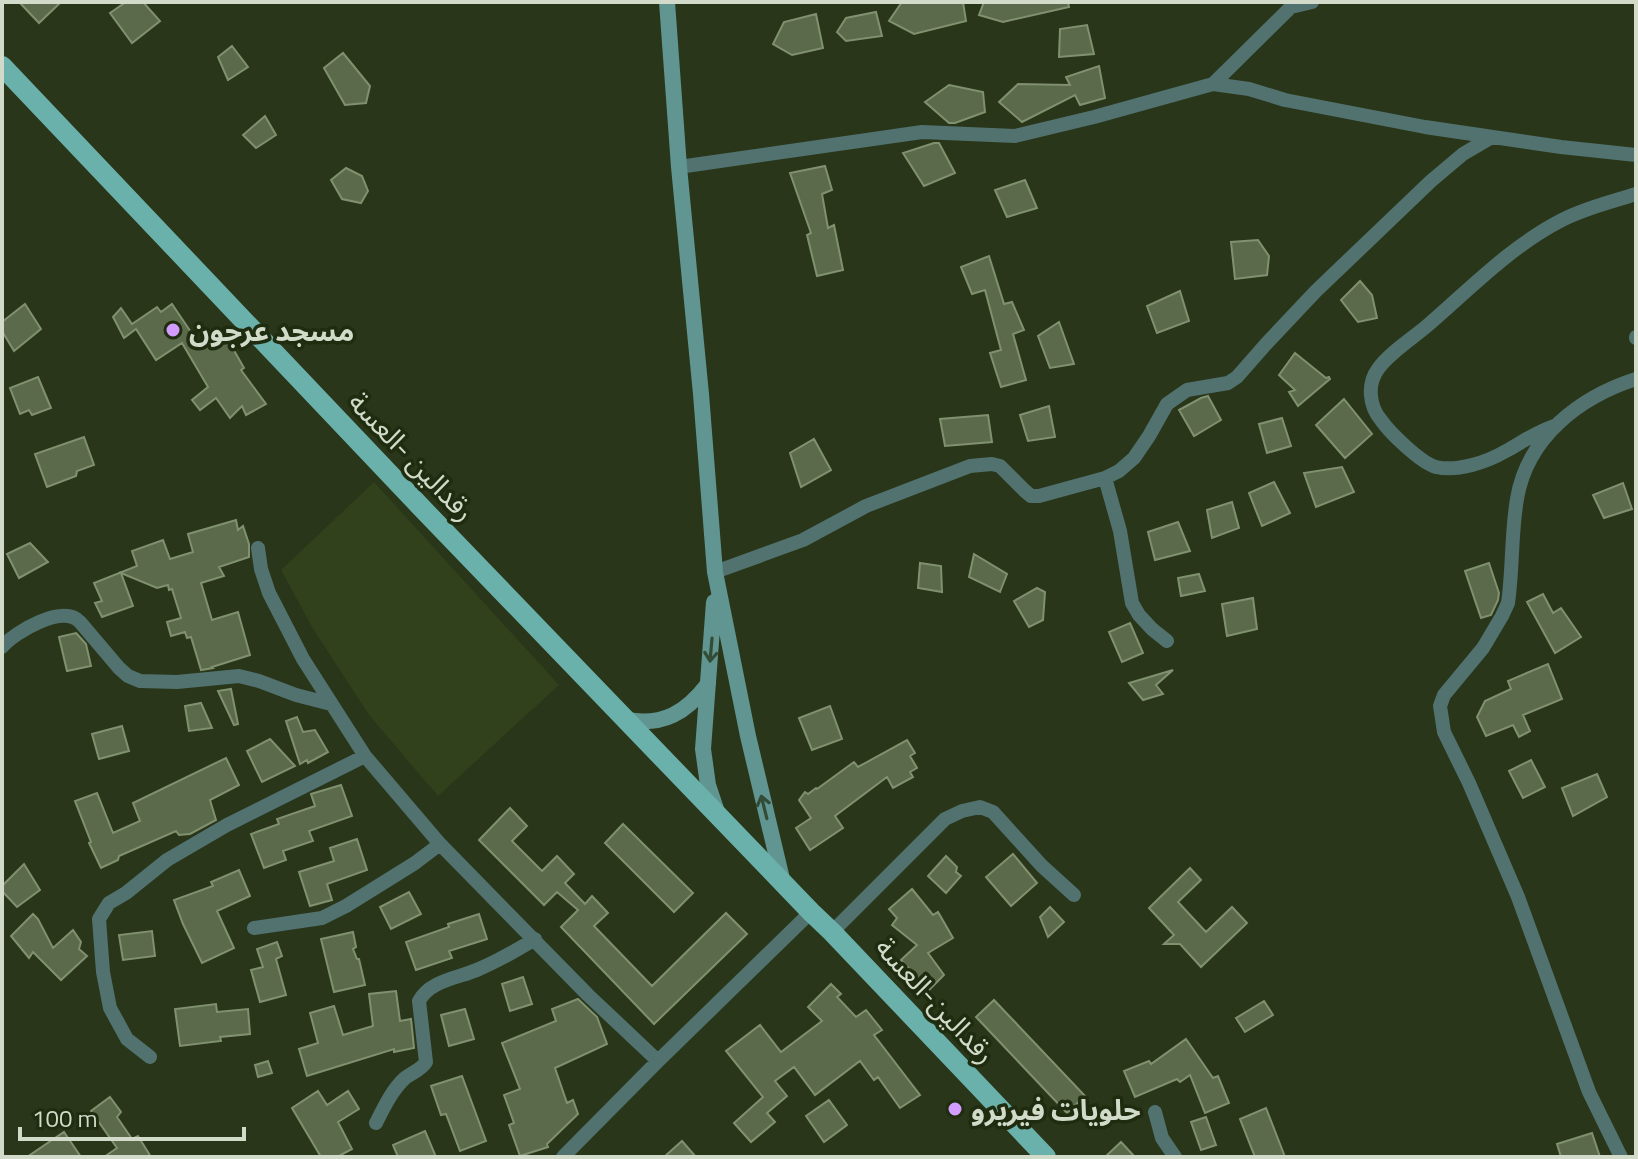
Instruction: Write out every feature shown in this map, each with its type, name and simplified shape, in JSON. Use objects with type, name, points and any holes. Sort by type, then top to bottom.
[{"type":"main road","name":"رقدالين -العسة","points":[[2,66],[783,883]]},
{"type":"main road","name":"رقدالين-العسة","points":[[783,883],[1046,1157]]},
{"type":"street","points":[[667,2],[715,572],[748,736],[783,883]]},
{"type":"street","points":[[1213,84],[1290,5],[1312,2]]},
{"type":"street","points":[[679,167],[922,132],[1015,136],[1213,84],[1425,127],[1636,155]]},
{"type":"street","points":[[715,572],[803,540],[866,506],[970,466],[1000,466],[1031,496],[1105,478],[1119,471],[1134,458],[1167,404],[1187,390],[1228,383],[1237,377],[1316,291],[1431,181],[1463,154],[1492,137]]},
{"type":"street","points":[[1554,426],[1533,433],[1505,452],[1482,462],[1451,468],[1435,467],[1404,445],[1380,419],[1373,406],[1370,389],[1385,361],[1503,258],[1564,219],[1636,194]]},
{"type":"street","points":[[1621,1157],[1589,1092],[1518,897],[1444,732],[1440,706],[1444,695],[1483,648],[1505,610],[1510,589],[1517,495],[1526,467],[1540,443],[1554,426],[1577,407],[1636,379]]},
{"type":"street","points":[[1105,478],[1115,506],[1132,603],[1139,615],[1167,641]]},
{"type":"street","points":[[258,548],[269,593],[303,659],[365,756],[440,844],[588,995],[658,1061]]},
{"type":"street","points":[[715,572],[703,749],[708,785],[719,817]]},
{"type":"street","points":[[2,647],[30,627],[57,616],[75,616],[119,668],[140,681],[177,682],[239,676],[331,704]]},
{"type":"street","points":[[627,720],[643,723],[665,719],[696,700],[709,683]]},
{"type":"street","points":[[150,1057],[127,1039],[110,1008],[103,972],[99,919],[109,903],[167,860],[217,831],[365,756]]},
{"type":"street","points":[[832,932],[945,819],[980,807],[993,812],[1042,866],[1074,895]]},
{"type":"street","points":[[254,928],[322,918],[415,863],[440,844]]},
{"type":"street","points":[[563,1157],[811,912]]},
{"type":"street","points":[[376,1123],[394,1091],[426,1062],[419,1001],[423,993],[434,985],[480,969],[535,939]]},
{"type":"street","points":[[1155,1112],[1162,1138],[1175,1157]]},
{"type":"shaded area","points":[[374,482],[559,685],[438,796],[369,715],[312,627],[281,570]]},
{"type":"building","points":[[19,2],[61,2],[39,23]]},
{"type":"building","points":[[126,2],[143,2],[160,21],[132,43],[110,13]]},
{"type":"building","points":[[902,2],[963,2],[966,21],[914,34],[889,21]]},
{"type":"building","points":[[984,2],[1068,2],[1069,7],[1003,22],[979,15]]},
{"type":"building","points":[[876,12],[882,36],[846,41],[837,32],[846,18]]},
{"type":"building","points":[[816,14],[823,48],[792,55],[773,44],[784,22]]},
{"type":"building","points":[[1087,25],[1094,54],[1059,57],[1060,29]]},
{"type":"building","points":[[232,46],[248,67],[228,80],[218,57]]},
{"type":"building","points":[[343,53],[370,86],[366,103],[345,105],[324,68]]},
{"type":"building","points":[[1099,66],[1105,98],[1080,105],[1075,95],[1022,122],[999,102],[1018,84],[1070,85],[1066,77]]},
{"type":"building","points":[[949,85],[983,92],[985,112],[949,123],[925,102]]},
{"type":"building","points":[[265,116],[276,135],[256,148],[243,135]]},
{"type":"building","points":[[939,143],[955,173],[924,186],[903,153]]},
{"type":"building","points":[[825,166],[832,190],[822,194],[828,228],[834,225],[843,270],[817,276],[807,235],[811,233],[790,173]]},
{"type":"building","points":[[346,168],[362,176],[368,191],[361,203],[342,199],[331,180]]},
{"type":"building","points":[[1025,180],[1037,208],[1007,217],[995,190]]},
{"type":"building","points":[[1258,240],[1269,256],[1267,275],[1235,279],[1231,242]]},
{"type":"building","points":[[989,256],[1004,304],[1012,302],[1024,330],[1013,334],[1026,380],[1001,387],[990,353],[1001,350],[985,290],[972,294],[961,267]]},
{"type":"building","points":[[1360,281],[1372,295],[1377,318],[1358,322],[1341,300]]},
{"type":"building","points":[[1180,291],[1189,321],[1157,333],[1147,306]]},
{"type":"building","points":[[25,304],[41,329],[14,351],[2,331],[2,322]]},
{"type":"building","points":[[172,304],[199,344],[223,331],[244,368],[241,370],[266,404],[246,415],[242,406],[230,418],[216,398],[200,410],[192,400],[208,387],[182,343],[156,360],[136,329],[124,338],[113,317],[121,308],[132,324],[157,307],[161,312]]},
{"type":"building","points":[[1059,322],[1074,364],[1050,368],[1038,336]]},
{"type":"building","points":[[1295,353],[1330,379],[1298,406],[1289,392],[1295,390],[1279,375]]},
{"type":"building","points":[[38,377],[51,408],[32,415],[29,410],[20,414],[10,388]]},
{"type":"building","points":[[1208,396],[1221,420],[1194,436],[1179,410]]},
{"type":"building","points":[[1344,399],[1372,434],[1345,458],[1316,425]]},
{"type":"building","points":[[1049,406],[1055,437],[1028,441],[1020,415]]},
{"type":"building","points":[[988,415],[992,442],[945,446],[940,419]]},
{"type":"building","points":[[1282,418],[1291,446],[1267,453],[1259,424]]},
{"type":"building","points":[[84,437],[94,465],[47,487],[35,454]]},
{"type":"building","points":[[814,439],[831,470],[801,487],[790,453]]},
{"type":"building","points":[[1342,467],[1354,492],[1316,507],[1304,473]]},
{"type":"building","points":[[1274,482],[1290,513],[1262,526],[1249,493]]},
{"type":"building","points":[[1623,483],[1632,509],[1604,518],[1593,495]]},
{"type":"building","points":[[1232,502],[1239,528],[1212,538],[1207,510]]},
{"type":"building","points":[[236,520],[238,530],[243,526],[249,544],[249,557],[219,567],[224,576],[201,583],[212,620],[238,612],[250,655],[201,670],[191,637],[187,638],[185,632],[171,636],[167,622],[181,618],[168,585],[157,588],[121,573],[133,606],[102,617],[95,603],[102,601],[94,583],[137,566],[132,551],[163,540],[170,559],[193,552],[188,534]]},
{"type":"building","points":[[1178,522],[1190,551],[1155,560],[1148,532]]},
{"type":"building","points":[[30,543],[48,562],[19,578],[7,554]]},
{"type":"building","points":[[974,554],[1007,574],[1000,592],[969,577]]},
{"type":"building","points":[[920,563],[941,566],[942,592],[918,588]]},
{"type":"building","points":[[1489,563],[1499,593],[1498,600],[1491,615],[1481,618],[1465,571]]},
{"type":"building","points":[[1199,574],[1205,591],[1181,596],[1178,578]]},
{"type":"building","points":[[1037,588],[1045,592],[1043,620],[1029,627],[1014,601]]},
{"type":"building","points":[[1543,594],[1553,613],[1561,608],[1581,637],[1555,653],[1527,602]]},
{"type":"building","points":[[1253,598],[1257,629],[1227,636],[1222,604]]},
{"type":"building","points":[[1130,623],[1143,653],[1122,662],[1109,632]]},
{"type":"building","points":[[76,633],[86,644],[91,666],[67,671],[59,637]]},
{"type":"building","points":[[1548,664],[1562,699],[1523,715],[1530,731],[1519,737],[1513,725],[1486,736],[1477,717],[1485,701],[1511,689],[1508,681]]},
{"type":"building","points":[[1173,670],[1156,685],[1163,694],[1143,700],[1129,683]]},
{"type":"building","points":[[231,689],[238,724],[234,725],[218,691]]},
{"type":"building","points":[[201,703],[212,728],[189,731],[185,706]]},
{"type":"building","points":[[830,706],[842,739],[812,750],[799,718]]},
{"type":"building","points":[[297,717],[303,732],[315,730],[328,752],[308,763],[307,760],[300,764],[286,721]]},
{"type":"building","points":[[122,726],[129,751],[99,759],[92,734]]},
{"type":"building","points":[[270,739],[295,766],[262,782],[247,751]]},
{"type":"building","points":[[907,740],[915,753],[910,756],[917,768],[910,772],[913,777],[893,788],[887,777],[835,816],[843,828],[810,850],[796,828],[811,818],[799,800],[805,792],[808,794],[817,789],[854,762],[858,767]]},
{"type":"building","points":[[226,758],[239,785],[210,800],[216,820],[190,834],[179,835],[176,831],[119,856],[118,860],[101,868],[75,801],[97,793],[113,833],[140,821],[133,803]]},
{"type":"building","points":[[1531,760],[1545,787],[1523,798],[1509,771]]},
{"type":"building","points":[[1597,774],[1607,797],[1573,816],[1562,788]]},
{"type":"building","points":[[341,785],[352,816],[309,831],[313,841],[283,851],[286,860],[264,868],[251,834],[279,824],[277,819],[315,806],[311,794]]},
{"type":"building","points":[[510,808],[527,826],[512,841],[542,871],[557,856],[574,874],[565,883],[585,904],[592,896],[608,913],[594,926],[652,986],[726,913],[747,934],[654,1024],[561,927],[578,910],[557,892],[544,905],[479,840]]},
{"type":"building","points":[[623,824],[693,893],[674,912],[605,843]]},
{"type":"building","points":[[357,839],[367,870],[327,884],[332,900],[310,906],[299,872],[334,861],[330,848]]},
{"type":"building","points":[[1013,854],[1037,883],[1011,906],[986,877]]},
{"type":"building","points":[[946,856],[961,876],[946,893],[928,876]]},
{"type":"building","points":[[24,864],[40,890],[17,907],[2,891],[2,886]]},
{"type":"building","points":[[1190,868],[1201,880],[1178,902],[1206,932],[1232,907],[1247,923],[1201,967],[1180,944],[1164,944],[1174,935],[1149,908]]},
{"type":"building","points":[[239,870],[250,896],[217,911],[234,948],[202,963],[174,900],[213,886],[211,882]]},
{"type":"building","points":[[912,889],[933,915],[938,912],[953,938],[928,953],[944,975],[929,990],[901,960],[917,945],[892,925],[897,918],[889,909]]},
{"type":"building","points":[[409,892],[421,914],[391,929],[380,907]]},
{"type":"building","points":[[1050,907],[1064,922],[1048,937],[1040,917]]},
{"type":"building","points":[[33,914],[53,948],[73,930],[81,942],[79,949],[87,956],[61,980],[33,952],[29,958],[11,936]]},
{"type":"building","points":[[479,914],[487,939],[449,951],[452,958],[416,970],[406,942]]},
{"type":"building","points":[[152,931],[155,956],[123,960],[119,935]]},
{"type":"building","points":[[353,932],[356,947],[353,949],[359,959],[365,985],[334,992],[321,939]]},
{"type":"building","points":[[277,942],[282,956],[276,959],[286,995],[260,1002],[251,970],[263,967],[257,949]]},
{"type":"building","points":[[523,977],[532,1004],[510,1011],[502,984]]},
{"type":"building","points":[[831,984],[841,994],[837,997],[856,1017],[866,1010],[882,1030],[874,1035],[920,1095],[900,1108],[878,1077],[874,1080],[860,1061],[815,1095],[794,1067],[775,1081],[787,1096],[767,1113],[775,1122],[751,1142],[734,1123],[763,1097],[726,1051],[760,1025],[781,1052],[822,1021],[808,1007]]},
{"type":"building","points":[[396,991],[400,1021],[411,1019],[414,1048],[394,1052],[394,1049],[307,1076],[299,1049],[318,1043],[310,1013],[334,1006],[343,1035],[373,1026],[369,994]]},
{"type":"building","points":[[578,999],[597,1017],[607,1044],[555,1068],[567,1103],[573,1100],[578,1114],[547,1144],[548,1147],[520,1156],[509,1125],[514,1123],[504,1095],[520,1089],[502,1043],[556,1021],[552,1009]]},
{"type":"building","points":[[994,1000],[1085,1096],[1067,1113],[976,1017]]},
{"type":"building","points":[[1264,1001],[1273,1015],[1245,1032],[1236,1018]]},
{"type":"building","points":[[216,1004],[217,1012],[248,1009],[250,1034],[180,1046],[175,1009]]},
{"type":"building","points":[[465,1009],[474,1039],[449,1046],[441,1015]]},
{"type":"building","points":[[1186,1039],[1213,1078],[1218,1076],[1229,1103],[1205,1113],[1190,1075],[1180,1082],[1177,1079],[1135,1097],[1124,1071],[1149,1061],[1151,1064]]},
{"type":"building","points":[[268,1061],[272,1073],[258,1077],[255,1065]]},
{"type":"building","points":[[462,1076],[486,1141],[460,1151],[446,1114],[441,1115],[431,1086]]},
{"type":"building","points":[[318,1091],[327,1105],[348,1091],[359,1109],[338,1122],[352,1149],[337,1157],[321,1157],[292,1108]]},
{"type":"building","points":[[110,1097],[121,1112],[117,1117],[132,1139],[138,1136],[151,1157],[104,1157],[117,1148],[91,1111]]},
{"type":"building","points":[[829,1100],[847,1125],[824,1142],[806,1116]]},
{"type":"building","points":[[1266,1108],[1285,1157],[1255,1157],[1240,1119]]},
{"type":"building","points":[[1206,1117],[1216,1145],[1201,1150],[1191,1122]]},
{"type":"building","points":[[425,1131],[436,1157],[398,1157],[393,1145]]},
{"type":"building","points":[[64,1132],[81,1157],[27,1157]]},
{"type":"building","points":[[1592,1133],[1600,1157],[1561,1157],[1557,1144]]},
{"type":"building","points":[[682,1141],[696,1157],[664,1157]]},
{"type":"building","points":[[1121,1142],[1135,1157],[1105,1157]]},
{"type":"place","name":"مسجد عرجون","points":[[173,330]]},
{"type":"place","name":"حلويات فيريرو","points":[[955,1109]]}]
